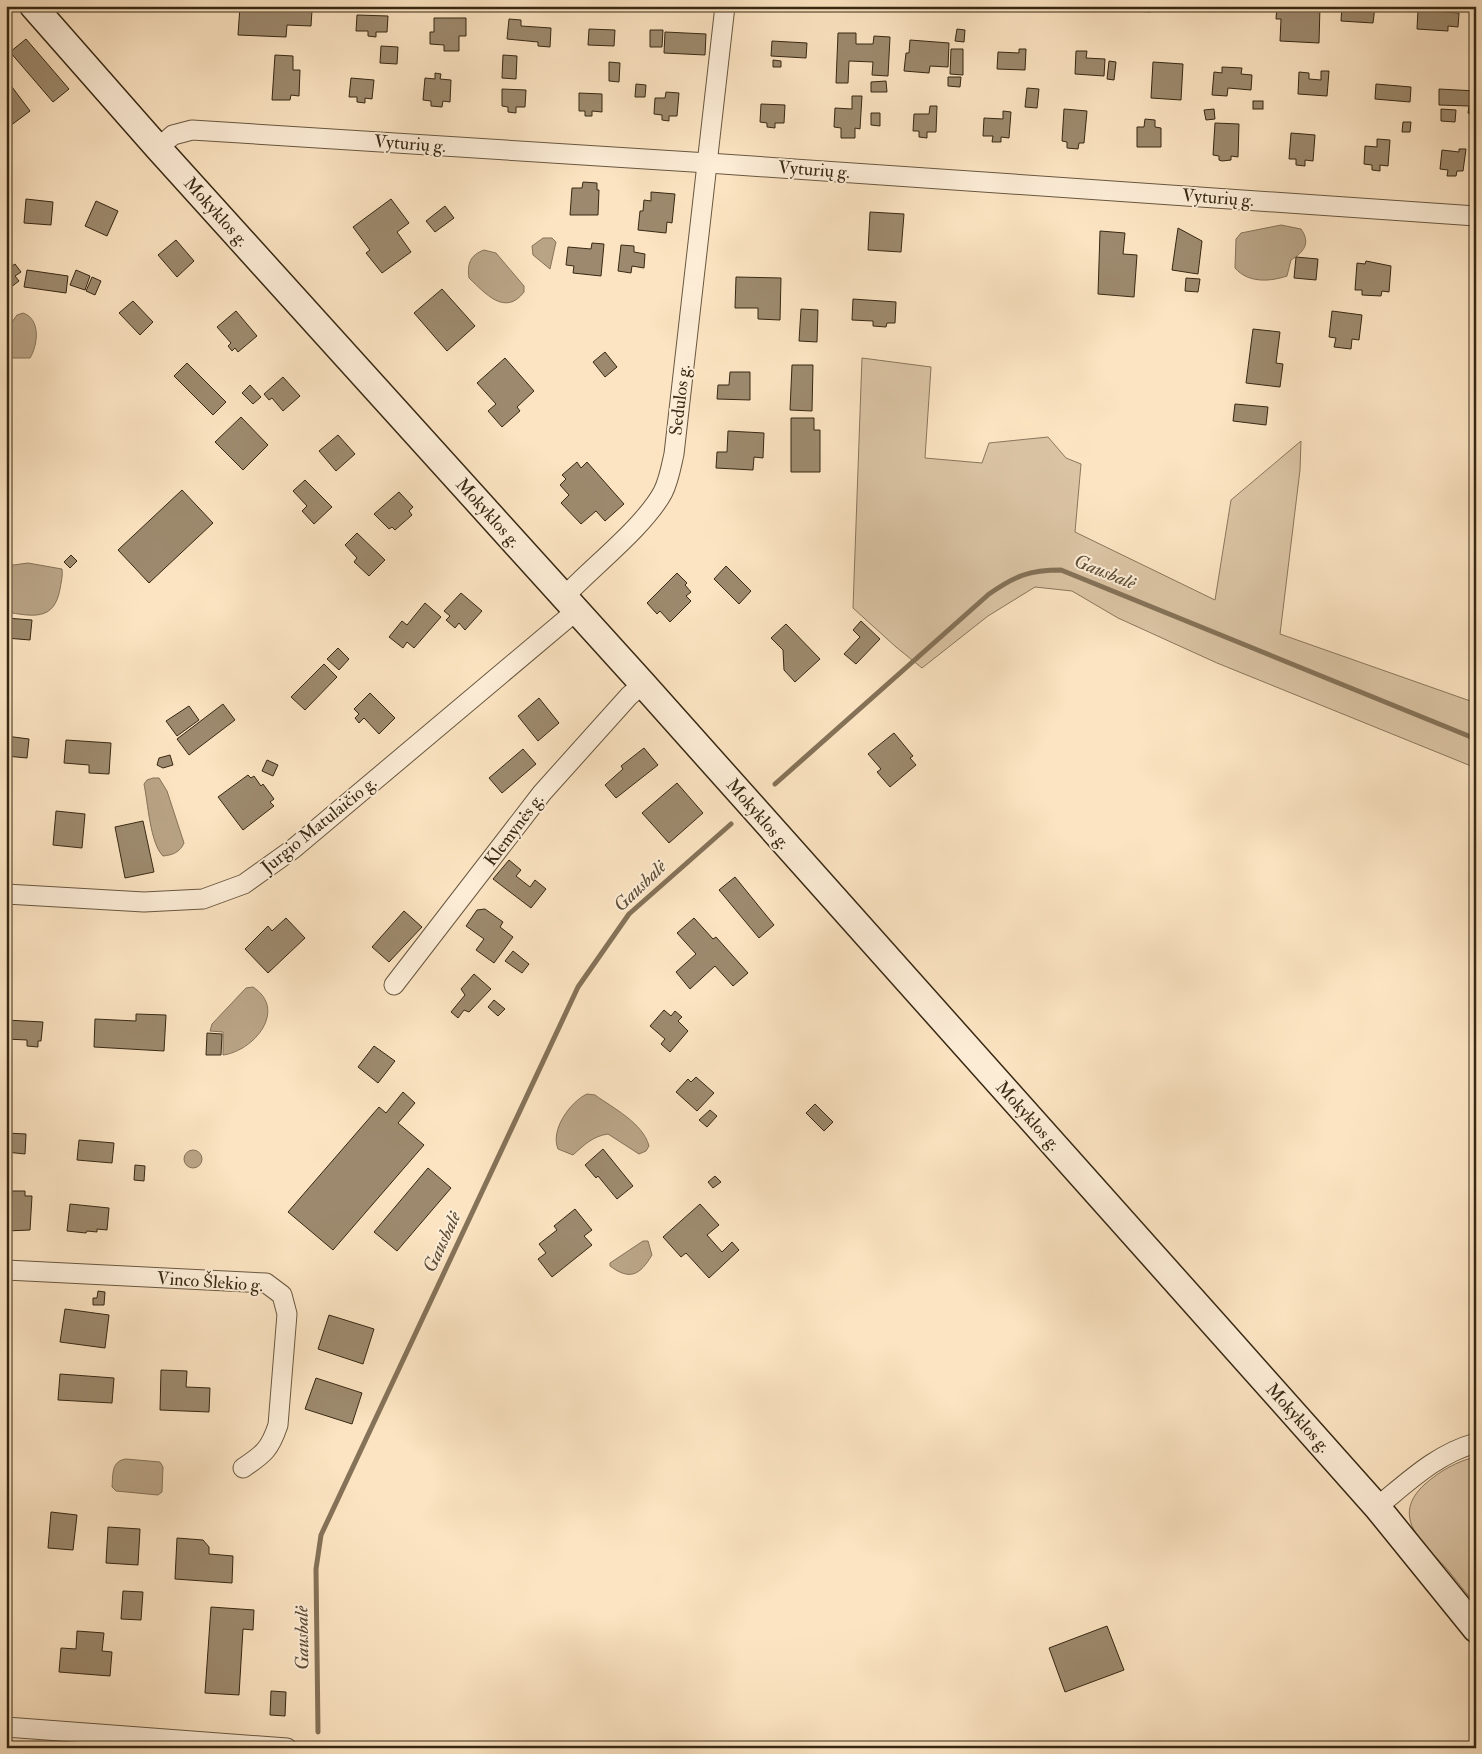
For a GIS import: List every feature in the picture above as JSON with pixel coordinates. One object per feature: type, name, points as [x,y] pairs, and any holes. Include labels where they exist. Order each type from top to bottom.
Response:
[{"type":"main road","name":"Mokyklos g.","points":[[33,6],[158,148],[643,684],[1377,1507],[1476,1629]]},
{"type":"street","name":"Sedulos g.","points":[[570,604],[645,516],[662,494],[669,476],[674,454],[725,6]]},
{"type":"street","name":"Vyturių g.","points":[[158,148],[173,136],[192,130],[708,163],[1476,216]]},
{"type":"street","name":"Jurgio Matulaičio g.","points":[[6,894],[144,902],[204,899],[244,884],[293,849],[570,604]]},
{"type":"street","name":"Klemynės g.","points":[[394,984],[542,793],[629,696],[643,684]]},
{"type":"street","name":"Vinco Šlekio g.","points":[[6,1270],[266,1283],[282,1294],[287,1314],[278,1425],[273,1441],[265,1454],[243,1468]]},
{"type":"street","points":[[1377,1507],[1434,1461],[1448,1453],[1476,1443]]},
{"type":"street","points":[[6,1726],[287,1748]]},
{"type":"shaded area","points":[[1281,225],[1301,229],[1306,243],[1303,250],[1291,260],[1287,276],[1259,280],[1240,273],[1235,268],[1236,239],[1241,233]]},
{"type":"shaded area","points":[[543,238],[552,238],[556,242],[550,269],[533,255],[532,246]]},
{"type":"shaded area","points":[[484,250],[496,253],[524,286],[524,292],[517,299],[502,303],[495,300],[469,278],[470,261],[475,255]]},
{"type":"shaded area","points":[[23,313],[29,316],[35,326],[36,340],[33,353],[30,358],[8,358],[6,356],[7,329],[17,315]]},
{"type":"shaded area","points":[[862,358],[931,367],[925,458],[982,463],[989,443],[1048,437],[1066,458],[1081,464],[1075,532],[1215,600],[1231,500],[1301,441],[1300,470],[1280,634],[1476,703],[1476,768],[1217,663],[1118,618],[1072,591],[1035,587],[988,616],[922,668],[853,608]]},
{"type":"shaded area","points":[[28,563],[62,569],[62,579],[57,600],[53,607],[41,614],[25,615],[6,612],[6,566]]},
{"type":"shaded area","points":[[159,778],[167,791],[184,843],[178,851],[167,856],[163,856],[155,842],[150,822],[144,784],[147,780]]},
{"type":"shaded area","points":[[253,987],[263,996],[267,1007],[267,1018],[263,1028],[246,1046],[235,1052],[223,1055],[223,1032],[210,1031],[212,1024],[246,988]]},
{"type":"shaded area","points":[[587,1094],[595,1095],[634,1123],[646,1138],[649,1146],[646,1151],[639,1154],[608,1134],[593,1139],[573,1155],[558,1149],[556,1142],[557,1134],[563,1117],[574,1103]]},
{"type":"shaded area","points":[[189,1150],[197,1150],[202,1155],[200,1166],[189,1168],[184,1163],[184,1155]]},
{"type":"shaded area","points":[[643,1241],[648,1241],[652,1255],[639,1271],[634,1274],[623,1273],[610,1266],[610,1263]]},
{"type":"shaded area","points":[[1476,1457],[1476,1605],[1420,1539],[1410,1519],[1410,1508],[1415,1496],[1425,1484],[1449,1467]]},
{"type":"shaded area","points":[[121,1460],[160,1462],[163,1467],[162,1492],[158,1495],[116,1491],[112,1487],[114,1469]]},
{"type":"building","points":[[240,6],[287,6],[287,9],[312,10],[311,26],[287,25],[286,37],[238,35]]},
{"type":"building","points":[[1043,6],[1071,6],[1070,10],[1043,8]]},
{"type":"building","points":[[1117,6],[1152,6],[1151,12],[1117,10]]},
{"type":"building","points":[[1277,6],[1320,6],[1319,43],[1280,41],[1281,19],[1276,19]]},
{"type":"building","points":[[1342,6],[1375,6],[1373,23],[1341,21]]},
{"type":"building","points":[[1418,10],[1459,13],[1458,27],[1448,26],[1448,31],[1417,29]]},
{"type":"building","points":[[357,15],[388,16],[387,32],[376,32],[376,37],[368,36],[368,31],[356,31]]},
{"type":"building","points":[[434,18],[466,18],[466,36],[459,36],[459,51],[444,51],[444,45],[430,44],[430,32],[434,32]]},
{"type":"building","points":[[509,19],[521,20],[521,26],[551,28],[550,47],[538,46],[538,42],[507,39]]},
{"type":"building","points":[[589,29],[615,30],[614,46],[588,45]]},
{"type":"building","points":[[957,29],[965,30],[964,42],[955,41]]},
{"type":"building","points":[[650,30],[663,30],[662,47],[650,47]]},
{"type":"building","points":[[665,32],[706,34],[705,55],[664,53]]},
{"type":"building","points":[[838,33],[856,33],[856,44],[873,44],[874,36],[890,37],[888,76],[872,75],[873,62],[849,61],[848,83],[836,83]]},
{"type":"building","points":[[26,39],[69,89],[53,102],[10,52]]},
{"type":"building","points":[[910,40],[949,43],[948,67],[930,66],[929,73],[904,71]]},
{"type":"building","points":[[772,41],[807,43],[806,58],[771,56]]},
{"type":"building","points":[[381,46],[398,47],[397,64],[380,63]]},
{"type":"building","points":[[951,49],[963,49],[963,75],[950,74]]},
{"type":"building","points":[[1019,49],[1026,49],[1025,70],[997,69],[998,52],[1019,53]]},
{"type":"building","points":[[1076,51],[1087,51],[1086,58],[1105,59],[1104,76],[1075,74]]},
{"type":"building","points":[[275,55],[293,56],[293,70],[300,70],[299,96],[291,95],[290,100],[272,100]]},
{"type":"building","points":[[503,55],[517,56],[516,79],[502,78]]},
{"type":"building","points":[[773,60],[781,61],[781,67],[773,67]]},
{"type":"building","points":[[1109,61],[1116,62],[1114,80],[1107,79]]},
{"type":"building","points":[[609,62],[620,63],[619,82],[609,81]]},
{"type":"building","points":[[1153,62],[1183,64],[1181,100],[1151,98]]},
{"type":"building","points":[[1222,67],[1242,68],[1241,74],[1252,75],[1251,90],[1228,88],[1227,96],[1212,95],[1214,72],[1222,73]]},
{"type":"building","points":[[1321,71],[1329,71],[1327,96],[1298,94],[1299,72],[1309,73],[1309,79],[1321,80]]},
{"type":"building","points":[[435,73],[441,74],[440,79],[451,80],[450,102],[443,101],[442,107],[431,106],[431,101],[423,100],[425,78],[435,79]]},
{"type":"building","points":[[948,77],[961,77],[960,87],[948,86]]},
{"type":"building","points":[[351,78],[374,80],[372,99],[365,98],[365,103],[357,102],[357,97],[349,97]]},
{"type":"building","points":[[6,79],[30,111],[6,129]]},
{"type":"building","points":[[886,81],[887,92],[871,92],[871,82]]},
{"type":"building","points":[[636,84],[646,85],[645,97],[635,97]]},
{"type":"building","points":[[1376,84],[1411,87],[1410,102],[1375,99]]},
{"type":"building","points":[[1027,88],[1039,89],[1037,108],[1025,107]]},
{"type":"building","points":[[502,89],[526,90],[525,107],[516,107],[516,113],[508,112],[508,107],[502,106]]},
{"type":"building","points":[[1439,89],[1476,91],[1476,114],[1468,113],[1469,106],[1439,105]]},
{"type":"building","points":[[666,92],[679,93],[677,116],[669,116],[669,121],[662,120],[662,115],[654,114],[655,98],[665,98]]},
{"type":"building","points":[[579,93],[602,94],[602,112],[592,111],[592,116],[585,116],[585,111],[579,111]]},
{"type":"building","points":[[852,96],[862,96],[860,129],[855,128],[855,138],[841,138],[841,128],[834,127],[835,108],[852,109]]},
{"type":"building","points":[[1253,101],[1263,101],[1263,109],[1253,109]]},
{"type":"building","points":[[761,104],[785,105],[784,123],[775,123],[775,128],[767,127],[767,123],[760,122]]},
{"type":"building","points":[[930,106],[937,106],[936,132],[927,132],[927,138],[919,137],[919,131],[913,131],[914,114],[929,114]]},
{"type":"building","points":[[1064,109],[1087,111],[1084,143],[1079,143],[1078,149],[1067,148],[1067,142],[1062,141]]},
{"type":"building","points":[[1214,109],[1215,119],[1206,120],[1204,110]]},
{"type":"building","points":[[1441,109],[1456,110],[1455,122],[1441,121]]},
{"type":"building","points":[[1003,111],[1011,112],[1009,138],[1001,137],[1001,142],[992,142],[993,136],[983,136],[984,118],[1003,119]]},
{"type":"building","points":[[871,113],[880,113],[880,126],[871,125]]},
{"type":"building","points":[[1145,119],[1155,120],[1155,127],[1161,128],[1161,147],[1137,147],[1137,127],[1144,127]]},
{"type":"building","points":[[1403,122],[1411,122],[1410,132],[1402,132]]},
{"type":"building","points":[[1215,123],[1239,124],[1238,157],[1231,156],[1231,160],[1222,161],[1219,160],[1219,156],[1213,155]]},
{"type":"building","points":[[1291,133],[1315,135],[1313,161],[1305,160],[1305,166],[1296,165],[1296,159],[1289,159]]},
{"type":"building","points":[[1377,139],[1390,140],[1388,166],[1380,165],[1380,171],[1372,170],[1372,165],[1364,164],[1365,146],[1377,147]]},
{"type":"building","points":[[1459,149],[1466,149],[1463,171],[1457,171],[1456,176],[1447,176],[1448,170],[1440,169],[1442,150],[1459,152]]},
{"type":"building","points":[[583,182],[597,183],[597,190],[599,190],[598,215],[570,215],[572,188],[582,188]]},
{"type":"building","points":[[651,192],[675,194],[672,223],[667,222],[666,233],[638,230],[640,211],[643,211],[644,200],[651,201]]},
{"type":"building","points":[[26,199],[53,202],[51,225],[24,223]]},
{"type":"building","points":[[391,199],[409,223],[397,232],[411,252],[382,273],[366,253],[370,250],[353,227]]},
{"type":"building","points":[[96,201],[118,211],[107,236],[85,226]]},
{"type":"building","points":[[445,206],[454,218],[435,232],[426,221]]},
{"type":"building","points":[[870,212],[904,214],[901,252],[868,250]]},
{"type":"building","points":[[1178,228],[1202,241],[1198,274],[1172,270]]},
{"type":"building","points":[[1100,231],[1125,233],[1123,254],[1137,255],[1134,297],[1098,294]]},
{"type":"building","points":[[176,240],[194,261],[177,277],[158,255]]},
{"type":"building","points":[[592,243],[604,244],[601,276],[573,273],[574,266],[566,265],[568,247],[591,249]]},
{"type":"building","points":[[621,245],[634,246],[634,252],[645,254],[644,268],[632,266],[631,273],[618,271]]},
{"type":"building","points":[[1296,257],[1318,259],[1316,280],[1294,278]]},
{"type":"building","points":[[1366,261],[1391,266],[1389,292],[1382,291],[1381,296],[1362,295],[1362,290],[1355,290],[1357,263],[1365,264]]},
{"type":"building","points":[[15,264],[21,272],[15,276],[19,281],[11,287],[7,281],[6,270]]},
{"type":"building","points":[[27,270],[68,276],[66,293],[24,287]]},
{"type":"building","points":[[76,270],[90,276],[85,290],[70,285]]},
{"type":"building","points":[[92,277],[101,281],[95,295],[86,291]]},
{"type":"building","points":[[736,277],[781,278],[780,320],[758,319],[758,308],[735,308]]},
{"type":"building","points":[[1186,278],[1200,279],[1198,292],[1185,291]]},
{"type":"building","points":[[442,289],[475,326],[447,351],[414,313]]},
{"type":"building","points":[[853,299],[896,302],[895,323],[887,323],[886,327],[873,326],[873,321],[852,320]]},
{"type":"building","points":[[133,301],[153,322],[140,335],[119,313]]},
{"type":"building","points":[[801,309],[818,310],[817,342],[799,341]]},
{"type":"building","points":[[236,311],[257,336],[238,352],[235,348],[232,351],[228,346],[231,343],[217,327]]},
{"type":"building","points":[[1332,311],[1362,315],[1359,340],[1352,339],[1351,349],[1334,347],[1336,338],[1329,337]]},
{"type":"building","points":[[1253,329],[1280,332],[1276,363],[1283,364],[1280,387],[1246,383]]},
{"type":"building","points":[[605,352],[617,367],[605,377],[593,362]]},
{"type":"building","points":[[505,358],[534,391],[517,407],[520,411],[502,427],[488,411],[496,404],[477,383]]},
{"type":"building","points":[[187,363],[226,402],[213,415],[174,376]]},
{"type":"building","points":[[792,365],[813,365],[812,411],[790,410]]},
{"type":"building","points":[[730,372],[750,372],[750,400],[717,399],[718,385],[729,385]]},
{"type":"building","points":[[283,377],[300,396],[283,411],[272,398],[269,400],[264,394]]},
{"type":"building","points":[[250,385],[261,397],[253,404],[242,393]]},
{"type":"building","points":[[1235,404],[1268,407],[1266,425],[1233,421]]},
{"type":"building","points":[[241,417],[268,445],[243,470],[215,442]]},
{"type":"building","points":[[791,418],[814,418],[814,430],[820,430],[820,472],[791,472]]},
{"type":"building","points":[[728,431],[764,433],[763,458],[754,457],[753,470],[716,468],[717,452],[727,452]]},
{"type":"building","points":[[338,435],[355,454],[336,471],[319,451]]},
{"type":"building","points":[[577,462],[581,468],[587,462],[624,504],[605,521],[596,511],[581,524],[561,503],[569,495],[560,485],[566,479],[562,475]]},
{"type":"building","points":[[305,480],[332,507],[314,524],[302,511],[307,506],[293,491]]},
{"type":"building","points":[[182,490],[213,523],[149,583],[118,550]]},
{"type":"building","points":[[399,492],[413,507],[409,511],[412,515],[395,530],[392,527],[389,529],[374,514]]},
{"type":"building","points":[[357,533],[385,560],[369,576],[354,562],[357,558],[345,545]]},
{"type":"building","points":[[71,555],[77,561],[70,568],[64,562]]},
{"type":"building","points":[[726,566],[751,591],[739,604],[714,579]]},
{"type":"building","points":[[677,573],[687,583],[685,585],[691,592],[686,596],[691,601],[670,622],[660,611],[657,614],[647,603]]},
{"type":"building","points":[[461,593],[482,611],[465,630],[459,623],[455,628],[446,620],[450,616],[444,611]]},
{"type":"building","points":[[425,603],[441,617],[414,648],[407,642],[403,648],[389,637],[402,621],[407,625]]},
{"type":"building","points":[[6,618],[32,620],[30,640],[6,638]]},
{"type":"building","points":[[861,621],[880,639],[856,664],[844,654],[860,637],[853,630]]},
{"type":"building","points":[[786,624],[820,659],[795,682],[784,670],[783,650],[771,638]]},
{"type":"building","points":[[338,648],[349,659],[339,670],[327,659]]},
{"type":"building","points":[[324,664],[337,677],[305,710],[291,697]]},
{"type":"building","points":[[370,693],[395,718],[379,734],[364,718],[359,723],[355,718],[359,714],[354,709]]},
{"type":"building","points":[[539,698],[559,723],[538,741],[518,716]]},
{"type":"building","points":[[223,704],[235,720],[189,755],[177,739]]},
{"type":"building","points":[[189,706],[199,720],[177,736],[166,721]]},
{"type":"building","points":[[894,733],[913,756],[910,758],[916,765],[890,787],[877,772],[881,769],[868,754]]},
{"type":"building","points":[[6,736],[29,739],[27,758],[6,756]]},
{"type":"building","points":[[66,740],[111,743],[109,774],[89,773],[89,765],[64,763]]},
{"type":"building","points":[[644,748],[658,765],[616,798],[605,785],[623,769],[621,766]]},
{"type":"building","points":[[523,749],[536,764],[502,793],[489,778]]},
{"type":"building","points":[[170,755],[173,765],[163,768],[157,765],[159,758]]},
{"type":"building","points":[[267,760],[278,765],[273,776],[262,771]]},
{"type":"building","points":[[248,775],[251,778],[254,776],[261,786],[263,784],[274,799],[270,802],[274,806],[243,830],[218,797]]},
{"type":"building","points":[[677,783],[703,813],[669,843],[642,813]]},
{"type":"building","points":[[6,809],[10,809],[9,831],[6,830]]},
{"type":"building","points":[[56,811],[85,814],[82,848],[53,845]]},
{"type":"building","points":[[143,821],[154,872],[125,878],[115,827]]},
{"type":"building","points":[[509,860],[521,870],[516,876],[530,887],[535,880],[546,889],[531,908],[493,879]]},
{"type":"building","points":[[735,877],[774,925],[759,938],[719,890]]},
{"type":"building","points":[[485,909],[503,922],[500,927],[513,937],[494,963],[476,950],[484,939],[466,926],[477,910]]},
{"type":"building","points":[[404,911],[422,927],[389,962],[372,947]]},
{"type":"building","points":[[286,918],[305,938],[268,973],[245,949],[268,926],[272,931]]},
{"type":"building","points":[[694,918],[713,939],[716,937],[748,973],[733,986],[715,966],[690,989],[676,972],[696,954],[677,933]]},
{"type":"building","points":[[513,951],[529,964],[522,973],[505,961]]},
{"type":"building","points":[[474,974],[491,989],[469,1012],[464,1010],[458,1018],[451,1012],[465,995],[461,989]]},
{"type":"building","points":[[494,1000],[505,1009],[498,1016],[488,1007]]},
{"type":"building","points":[[664,1010],[671,1016],[675,1011],[682,1017],[678,1021],[688,1031],[670,1052],[661,1044],[665,1039],[650,1026]]},
{"type":"building","points":[[136,1014],[166,1015],[164,1051],[94,1047],[95,1019],[136,1021]]},
{"type":"building","points":[[6,1020],[43,1022],[41,1041],[38,1041],[38,1047],[27,1046],[27,1040],[6,1039]]},
{"type":"building","points":[[207,1033],[222,1034],[221,1055],[206,1055]]},
{"type":"building","points":[[374,1046],[395,1061],[378,1083],[358,1067]]},
{"type":"building","points":[[696,1077],[714,1093],[697,1111],[676,1092],[688,1079],[691,1082]]},
{"type":"building","points":[[403,1092],[415,1103],[398,1123],[424,1145],[333,1250],[288,1212],[379,1107],[386,1113]]},
{"type":"building","points":[[815,1104],[833,1122],[824,1131],[806,1113]]},
{"type":"building","points":[[710,1110],[717,1116],[707,1127],[699,1120]]},
{"type":"building","points":[[6,1133],[26,1134],[25,1154],[6,1152]]},
{"type":"building","points":[[79,1140],[114,1143],[112,1163],[77,1160]]},
{"type":"building","points":[[603,1149],[633,1186],[617,1199],[598,1176],[596,1178],[585,1165]]},
{"type":"building","points":[[135,1165],[145,1166],[144,1181],[134,1180]]},
{"type":"building","points":[[428,1168],[451,1188],[397,1251],[374,1232]]},
{"type":"building","points":[[715,1176],[721,1182],[713,1188],[708,1182]]},
{"type":"building","points":[[12,1191],[25,1191],[25,1196],[32,1196],[30,1230],[6,1231],[6,1195],[12,1195]]},
{"type":"building","points":[[70,1204],[109,1208],[107,1230],[97,1229],[97,1232],[87,1231],[86,1233],[67,1231]]},
{"type":"building","points":[[700,1204],[719,1225],[707,1235],[722,1252],[732,1242],[739,1250],[709,1278],[686,1253],[681,1257],[663,1237]]},
{"type":"building","points":[[575,1209],[592,1230],[584,1236],[592,1245],[552,1277],[538,1259],[546,1253],[539,1244],[557,1230],[554,1226]]},
{"type":"building","points":[[98,1291],[105,1292],[104,1305],[93,1305],[93,1298],[97,1298]]},
{"type":"building","points":[[65,1309],[109,1315],[105,1348],[60,1342]]},
{"type":"building","points":[[329,1315],[374,1329],[363,1364],[318,1349]]},
{"type":"building","points":[[161,1370],[187,1371],[186,1387],[210,1388],[209,1412],[160,1410]]},
{"type":"building","points":[[60,1374],[114,1378],[112,1403],[58,1400]]},
{"type":"building","points":[[316,1378],[362,1393],[352,1424],[305,1409]]},
{"type":"building","points":[[51,1512],[77,1515],[73,1550],[48,1548]]},
{"type":"building","points":[[108,1527],[140,1529],[138,1565],[106,1563]]},
{"type":"building","points":[[177,1538],[203,1540],[209,1547],[209,1554],[233,1556],[232,1583],[175,1579]]},
{"type":"building","points":[[123,1591],[143,1592],[141,1620],[121,1619]]},
{"type":"building","points":[[6,1597],[10,1597],[6,1636]]},
{"type":"building","points":[[211,1607],[254,1610],[253,1630],[243,1629],[239,1695],[205,1693]]},
{"type":"building","points":[[1107,1626],[1124,1670],[1065,1692],[1049,1648]]},
{"type":"building","points":[[77,1631],[104,1633],[102,1651],[112,1652],[110,1676],[59,1672],[61,1648],[76,1649]]},
{"type":"building","points":[[271,1691],[286,1692],[285,1716],[270,1715]]},
{"type":"waterway","name":"Gausbalė","points":[[775,784],[989,594],[1015,578],[1050,570],[1061,570],[1476,739]]},
{"type":"waterway","name":"Gausbalė","points":[[318,1732],[316,1569],[321,1535],[578,987],[629,914],[731,824]]}]
